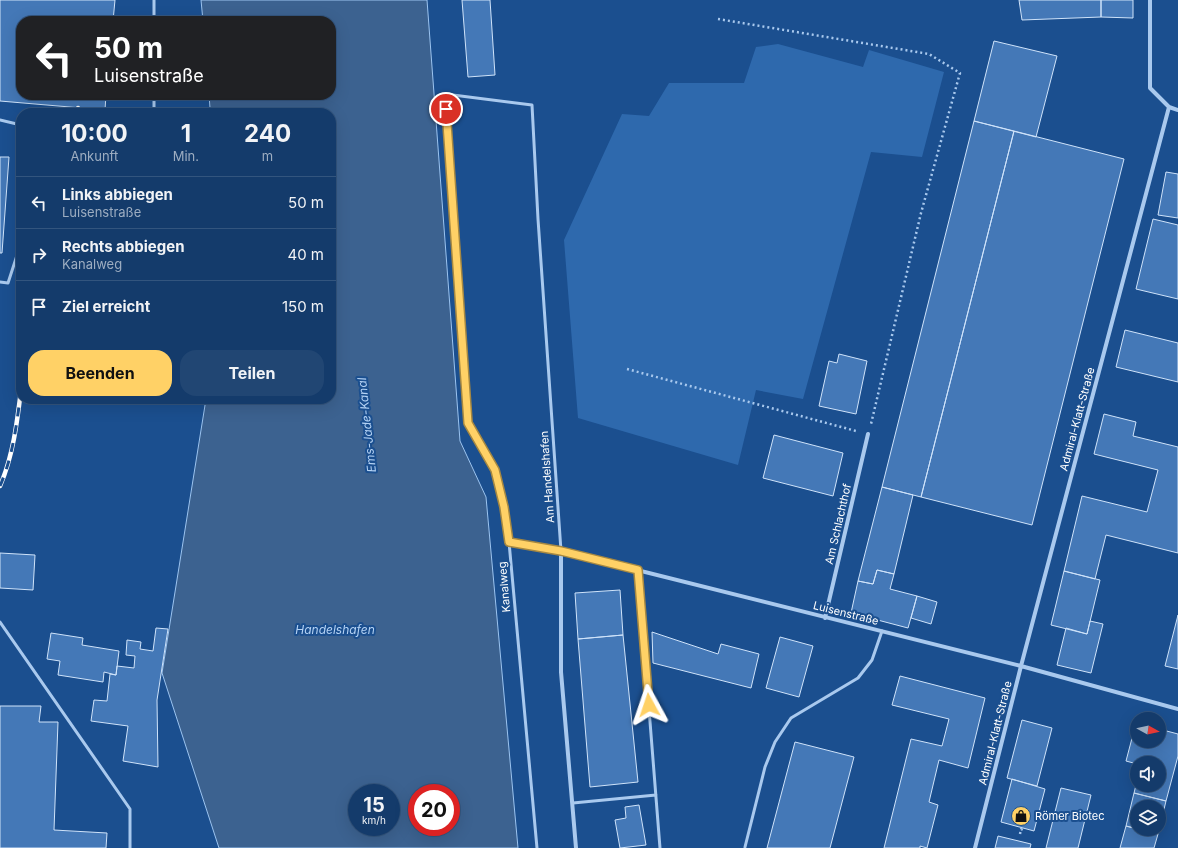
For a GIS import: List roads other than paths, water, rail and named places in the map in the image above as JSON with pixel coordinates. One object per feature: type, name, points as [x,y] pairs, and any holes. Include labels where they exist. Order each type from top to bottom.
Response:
[{"type":"street","points":[[1150,0],[1150,88],[1169,107],[1178,110]]},
{"type":"street","name":"Admiral-Klatt-Straße","points":[[975,848],[1021,666],[1169,107]]},
{"type":"street","name":"Am Schlachthof","points":[[825,618],[868,434]]},
{"type":"street","name":"Luisenstraße","points":[[561,551],[1021,666],[1178,709]]},
{"type":"street","name":"Am Handelshafen","points":[[561,551],[561,672],[576,848]]},
{"type":"lane","points":[[154,0],[154,16]]},
{"type":"lane","name":"Am Handelshafen","points":[[445,94],[532,105],[538,219],[561,551]]},
{"type":"lane","name":"Kanalweg","points":[[445,94],[468,423],[495,470],[504,507],[509,542],[537,848]]},
{"type":"lane","points":[[0,120],[16,124]]},
{"type":"lane","points":[[0,282],[8,283],[16,258]]},
{"type":"lane","name":"Luisenstraße","points":[[509,542],[561,551]]},
{"type":"lane","points":[[638,570],[660,848]]},
{"type":"lane","points":[[0,622],[130,809],[130,848]]},
{"type":"lane","points":[[746,847],[765,767],[775,742],[791,718],[858,678],[872,660],[882,632]]},
{"type":"lane","points":[[573,803],[656,795]]},
{"type":"water","name":"Handelshafen","points":[[201,0],[427,0],[460,441],[486,497],[518,848],[219,848],[162,673],[205,404],[336,404],[336,108],[210,108],[209,100],[336,100],[336,16],[203,16]]},
{"type":"railway","points":[[0,486],[11,451],[19,404]]},
{"type":"place","name":"Römer Biotec","points":[[1021,816]]},
{"type":"water label","name":"Ems-Jade-Kanal","points":[[367,425]]}]
